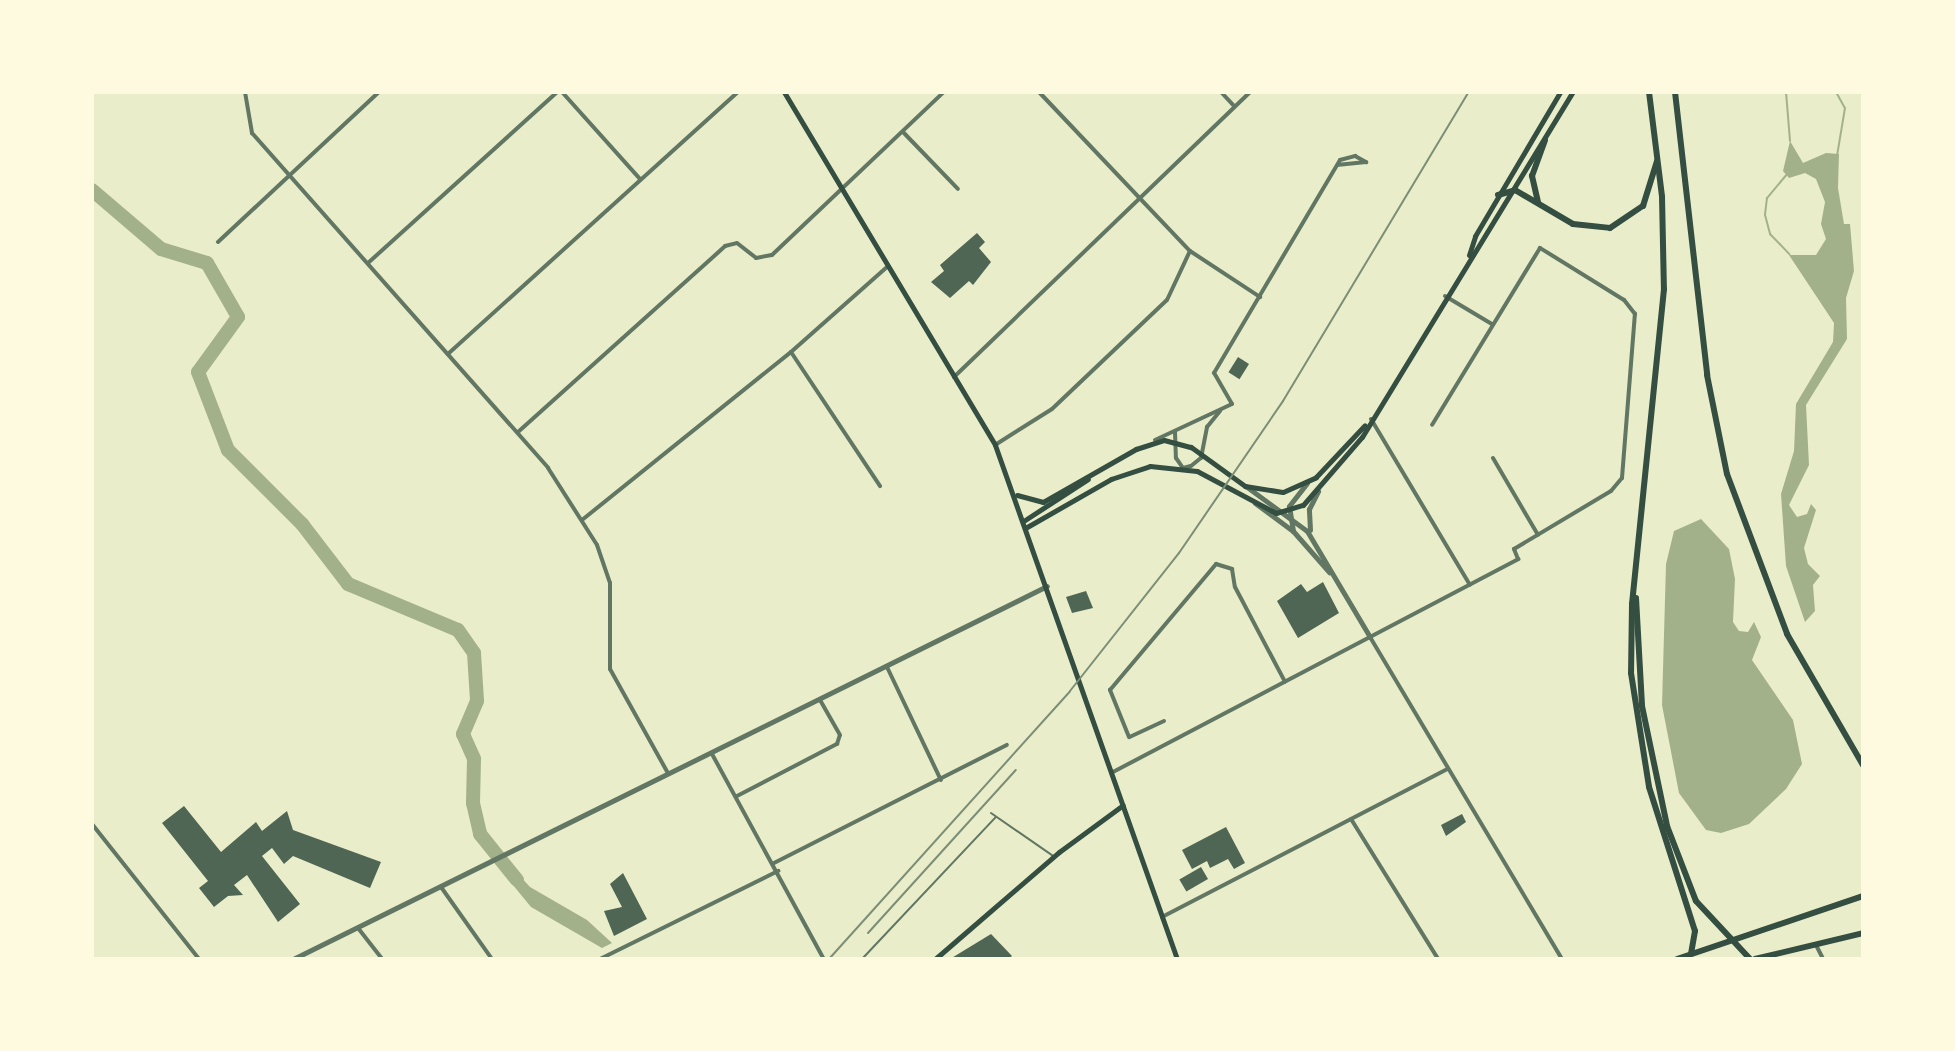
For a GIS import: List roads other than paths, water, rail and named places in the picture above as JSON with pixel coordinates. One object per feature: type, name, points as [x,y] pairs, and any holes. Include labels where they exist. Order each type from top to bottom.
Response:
[{"type":"main road","points":[[784,92],[886,268],[995,445],[1026,524],[1177,959]]},
{"type":"main road","points":[[1469,256],[1498,195],[1560,92]]},
{"type":"main road","points":[[1026,524],[1136,469],[1183,468],[1254,503],[1288,513],[1318,491],[1357,445],[1469,256],[1515,190],[1573,92]]},
{"type":"main road","points":[[1649,92],[1658,154],[1663,297],[1636,567],[1631,660],[1637,727],[1655,811],[1695,931],[1691,954]]},
{"type":"main road","points":[[1675,92],[1705,365],[1727,474],[1781,622],[1863,765]]},
{"type":"main road","points":[[1540,205],[1532,176],[1545,140]]},
{"type":"main road","points":[[1498,195],[1515,190],[1586,229],[1621,225],[1649,197],[1658,154]]},
{"type":"main road","points":[[1015,494],[1043,502],[1155,440],[1172,440],[1202,455],[1245,486],[1278,492],[1307,483],[1370,419]]},
{"type":"main road","points":[[1026,524],[1094,473]]},
{"type":"main road","points":[[1636,567],[1641,700],[1662,809],[1693,896],[1729,941],[1752,959],[1863,933]]},
{"type":"main road","points":[[1844,734],[1863,758]]},
{"type":"main road","points":[[935,959],[1054,856],[1123,805]]},
{"type":"main road","points":[[1677,959],[1863,896]]},
{"type":"street","points":[[245,92],[252,133],[518,432],[582,520],[604,558],[610,583],[610,669],[669,775]]},
{"type":"street","points":[[218,242],[379,92]]},
{"type":"street","points":[[368,263],[560,92],[640,179]]},
{"type":"street","points":[[449,353],[738,92]]},
{"type":"street","points":[[518,432],[725,246],[737,243],[764,259],[842,190],[944,92]]},
{"type":"street","points":[[1039,92],[1190,251],[1260,297]]},
{"type":"street","points":[[1221,92],[1234,106]]},
{"type":"street","points":[[954,377],[1250,92]]},
{"type":"street","points":[[903,132],[958,189]]},
{"type":"street","points":[[1155,440],[1232,404],[1214,373],[1339,165],[1345,157],[1366,162],[1343,167],[1339,165]]},
{"type":"street","points":[[1113,772],[1518,559],[1514,549],[1611,491],[1622,478],[1635,314],[1624,300],[1540,248],[1432,425]]},
{"type":"street","points":[[995,445],[1052,409],[1167,300],[1190,251]]},
{"type":"street","points":[[582,520],[791,352],[886,268]]},
{"type":"street","points":[[1445,296],[1492,324]]},
{"type":"street","points":[[791,352],[880,486]]},
{"type":"street","points":[[1175,432],[1172,440],[1183,468],[1202,455],[1207,427],[1220,411]]},
{"type":"street","points":[[1370,419],[1470,585]]},
{"type":"street","points":[[1493,458],[1538,535]]},
{"type":"street","points":[[1293,531],[1288,513],[1292,499],[1307,483]]},
{"type":"street","points":[[1245,486],[1288,513],[1311,535],[1562,959]]},
{"type":"street","points":[[1311,535],[1308,514],[1318,491]]},
{"type":"street","points":[[1254,503],[1293,531],[1337,583]]},
{"type":"street","points":[[1164,721],[1129,737],[1110,690],[1216,564],[1232,569],[1235,587],[1285,682]]},
{"type":"street","points":[[293,959],[1047,586]]},
{"type":"street","points":[[887,667],[941,780]]},
{"type":"street","points":[[737,796],[837,744],[840,735],[820,700]]},
{"type":"street","points":[[774,863],[1007,745]]},
{"type":"street","points":[[712,754],[824,959]]},
{"type":"street","points":[[1162,917],[1449,769]]},
{"type":"street","points":[[1351,819],[1438,959]]},
{"type":"street","points":[[92,824],[199,959]]},
{"type":"street","points":[[600,959],[778,871]]},
{"type":"street","points":[[441,887],[492,959]]},
{"type":"street","points":[[358,928],[382,959]]},
{"type":"street","points":[[1816,945],[1823,959]]},
{"type":"lane","points":[[991,813],[1054,856]]},
{"type":"lane","points":[[862,959],[996,817]]},
{"type":"waterway","points":[[1786,92],[1790,141]]},
{"type":"waterway","points":[[1836,92],[1845,108],[1837,156]]},
{"type":"waterway","points":[[1788,173],[1767,198],[1765,215],[1770,234],[1789,254]]},
{"type":"waterway","points":[[92,190],[161,249],[207,263],[238,317],[198,372],[228,450],[302,524],[348,584],[458,630],[474,653],[477,701],[463,734],[474,759],[473,803],[480,834],[517,880]]},
{"type":"railway","points":[[829,959],[1070,691],[1179,553],[1283,401],[1469,92]]},
{"type":"railway","points":[[868,933],[1016,770]]}]
